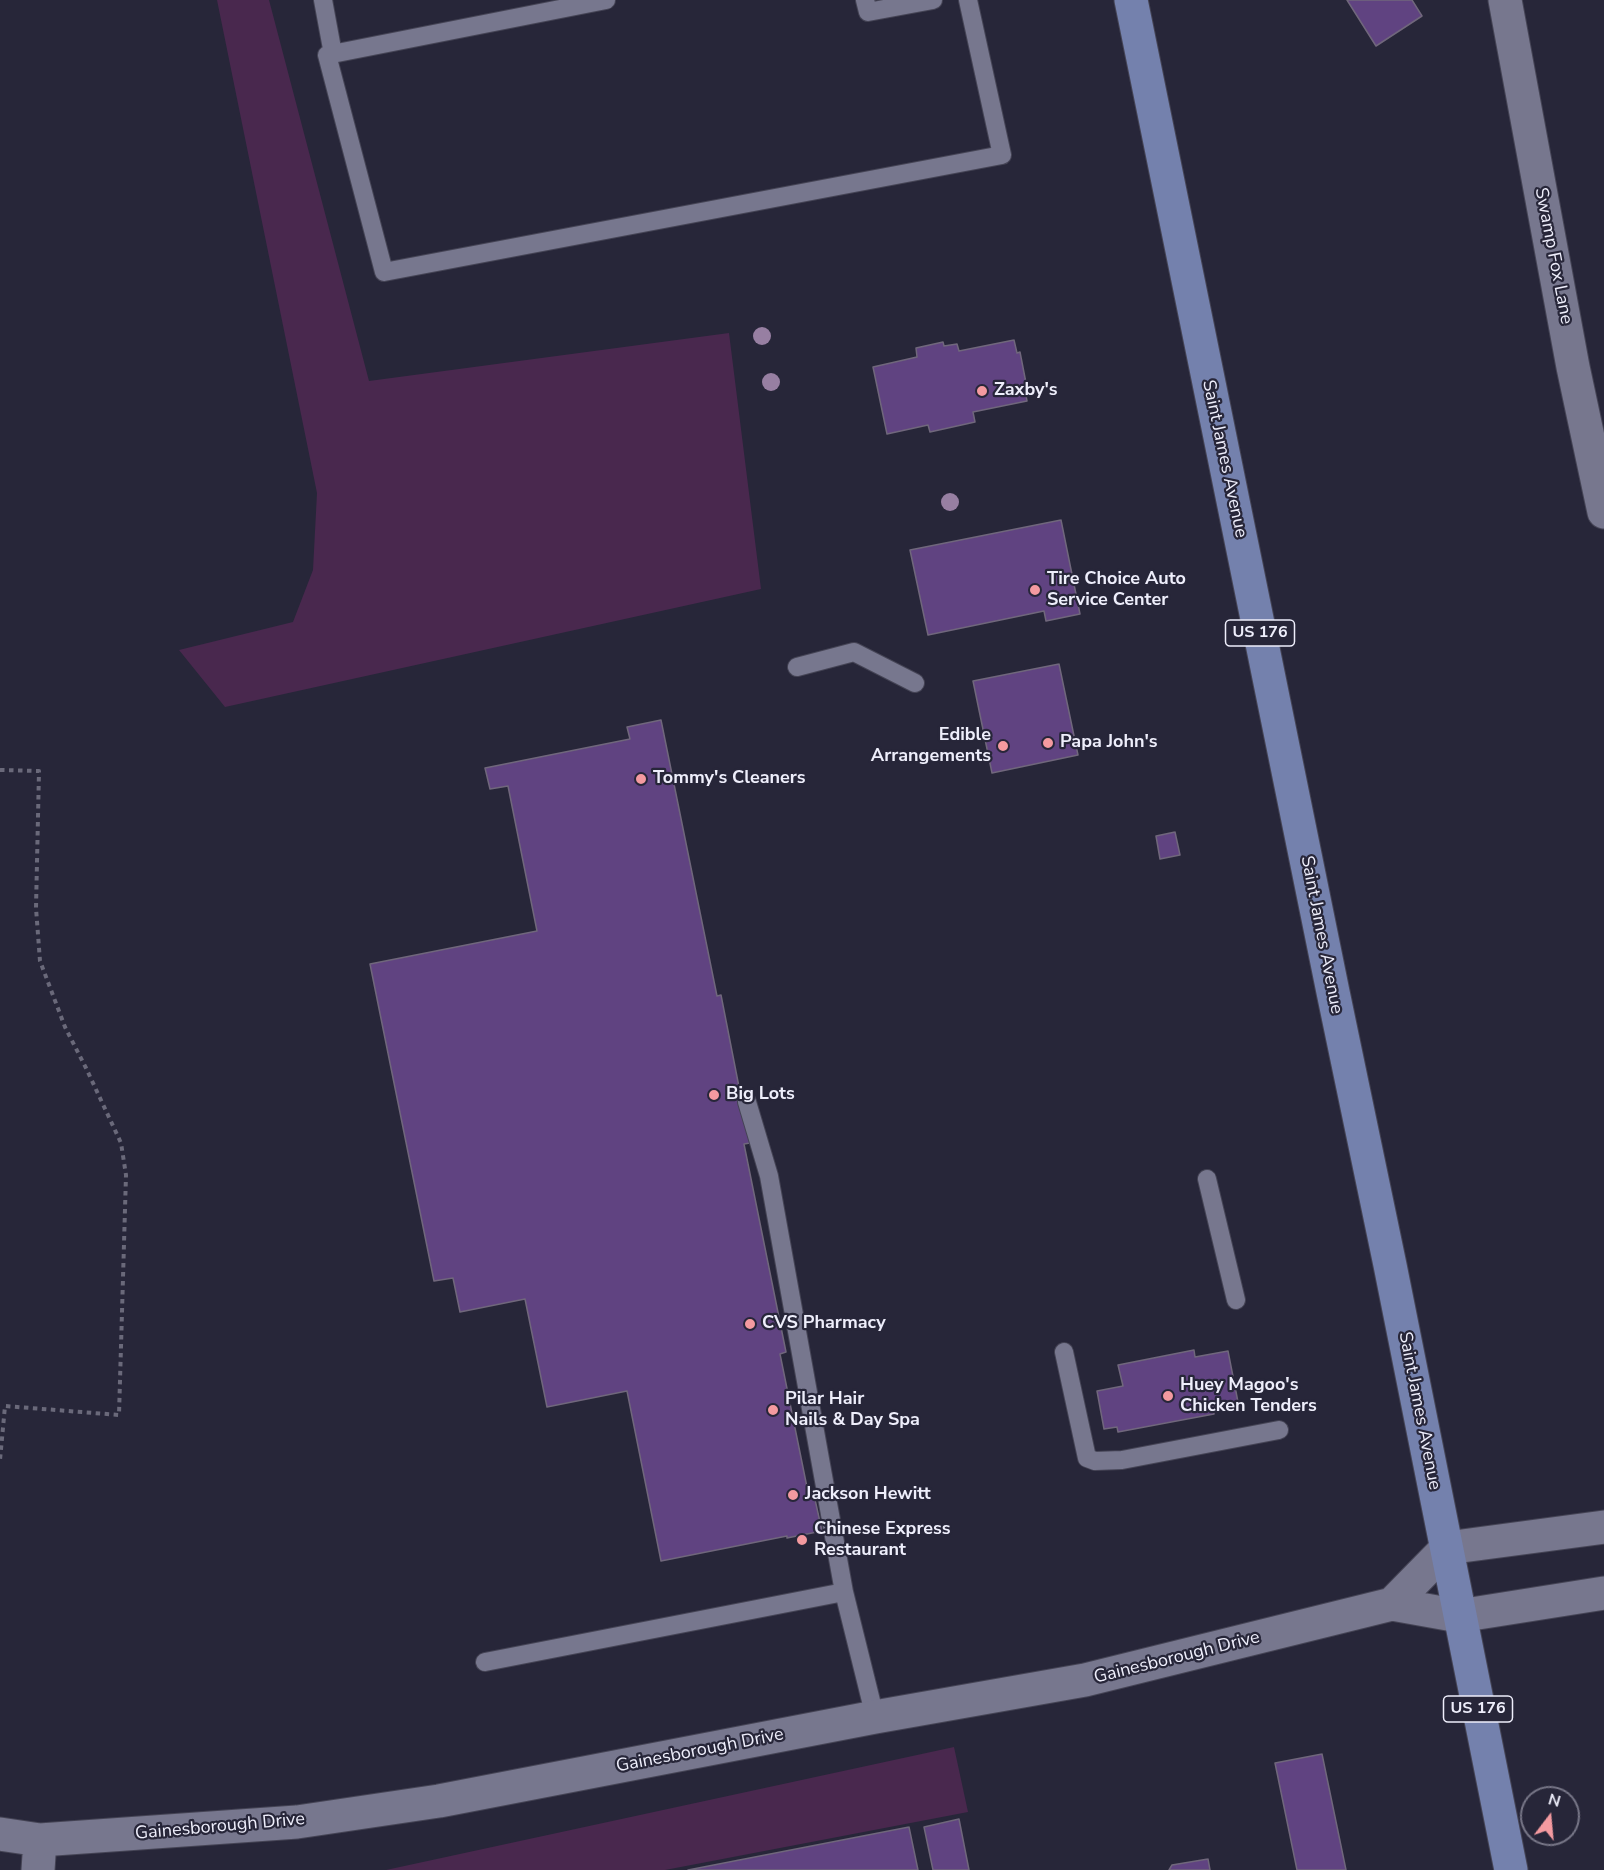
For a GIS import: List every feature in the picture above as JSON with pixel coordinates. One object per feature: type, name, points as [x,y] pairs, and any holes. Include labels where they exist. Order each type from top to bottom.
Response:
[{"type":"main road","name":"Saint James Avenue","points":[[1131,0],[1447,1548],[1510,1870]]},
{"type":"street","name":"Swamp Fox Lane","points":[[1505,0],[1574,367],[1604,512]]},
{"type":"street","points":[[1392,1604],[1447,1548],[1604,1527]]},
{"type":"street","name":"Gainesborough Drive","points":[[0,1834],[39,1855],[428,1803],[875,1717],[1085,1680],[1392,1604],[1459,1616],[1604,1593]]},
{"type":"lane","points":[[323,0],[333,54]]},
{"type":"lane","points":[[606,0],[327,55],[384,272],[1002,155],[968,0]]},
{"type":"lane","points":[[865,0],[868,12],[933,0]]},
{"type":"lane","points":[[797,667],[854,652],[915,683]]},
{"type":"lane","points":[[747,1102],[769,1176],[844,1592],[875,1717]]},
{"type":"lane","points":[[1207,1179],[1236,1300]]},
{"type":"lane","points":[[1064,1352],[1087,1458],[1095,1461],[1122,1460],[1279,1430]]},
{"type":"lane","points":[[485,1662],[844,1592]]},
{"type":"path","points":[[0,770],[39,771],[36,908],[40,961],[64,1027],[121,1143],[126,1175],[119,1415],[5,1406],[0,1460]]},
{"type":"shaded area","points":[[217,0],[269,0],[369,381],[729,333],[761,589],[225,707],[179,650],[293,622],[313,570],[317,493]]},
{"type":"shaded area","points":[[954,1747],[968,1812],[665,1870],[386,1870]]},
{"type":"building","points":[[1347,0],[1412,0],[1422,16],[1376,46]]},
{"type":"building","points":[[1014,340],[1017,353],[1020,352],[1027,401],[973,412],[975,422],[930,432],[928,425],[887,434],[873,367],[917,357],[916,348],[943,342],[944,346],[957,344],[959,351]]},
{"type":"building","points":[[1061,520],[1080,614],[1046,621],[1044,611],[928,635],[910,550]]},
{"type":"building","points":[[1059,664],[1078,755],[992,773],[973,681]]},
{"type":"building","points":[[661,720],[717,996],[721,995],[750,1143],[744,1144],[786,1352],[780,1354],[809,1497],[814,1495],[822,1531],[661,1561],[627,1391],[547,1407],[525,1299],[460,1312],[453,1278],[434,1281],[370,964],[537,931],[508,786],[490,789],[485,768],[630,739],[627,727]]},
{"type":"building","points":[[1175,832],[1180,855],[1160,859],[1156,836]]},
{"type":"building","name":"Huey Magoo's Chicken Tenders","points":[[1194,1350],[1195,1357],[1228,1351],[1238,1402],[1213,1407],[1214,1414],[1118,1432],[1117,1427],[1104,1429],[1097,1391],[1123,1386],[1118,1365]]},
{"type":"building","points":[[1322,1754],[1346,1870],[1297,1870],[1275,1763]]},
{"type":"building","points":[[959,1819],[969,1870],[933,1870],[924,1827]]},
{"type":"building","points":[[909,1827],[918,1870],[688,1870]]},
{"type":"building","points":[[1208,1859],[1210,1870],[1169,1870],[1172,1865]]},
{"type":"place","name":"Zaxby's","points":[[982,391]]},
{"type":"place","name":"Tire Choice Auto Service Center","points":[[1035,590]]},
{"type":"place","name":"Papa John's","points":[[1048,743]]},
{"type":"place","name":"Edible Arrangements","points":[[1003,746]]},
{"type":"place","name":"Tommy's Cleaners","points":[[641,779]]},
{"type":"place","name":"Big Lots","points":[[714,1095]]},
{"type":"place","name":"CVS Pharmacy","points":[[750,1324]]},
{"type":"place","name":"Huey Magoo's Chicken Tenders","points":[[1168,1396]]},
{"type":"place","name":"Pilar Hair Nails & Day Spa","points":[[773,1410]]},
{"type":"place","name":"Jackson Hewitt","points":[[793,1495]]},
{"type":"place","name":"Chinese Express Restaurant","points":[[802,1540]]}]
